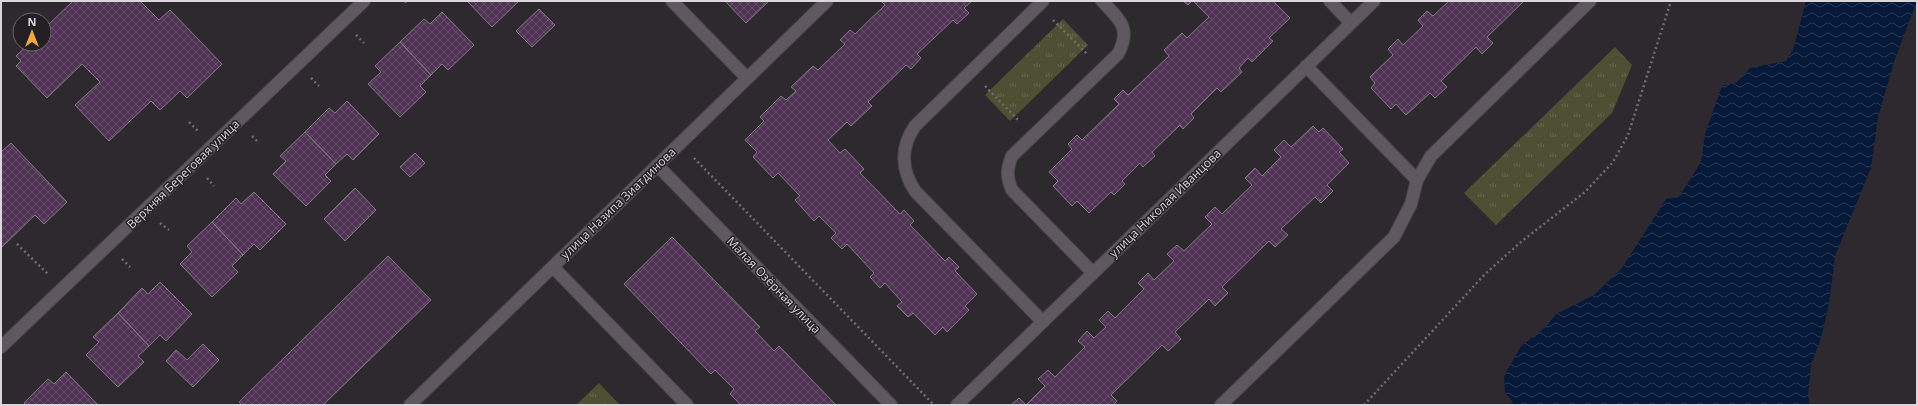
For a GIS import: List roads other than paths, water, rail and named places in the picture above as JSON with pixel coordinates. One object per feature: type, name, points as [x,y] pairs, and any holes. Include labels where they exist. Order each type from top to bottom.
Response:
[{"type":"street","name":"Верхняя Береговая улица","points":[[1,347],[364,1]]},
{"type":"street","points":[[672,1],[747,78]]},
{"type":"street","name":"улица Назипа Зиатдинова","points":[[410,405],[827,1]]},
{"type":"street","points":[[1092,273],[1012,190],[1008,182],[1008,165],[1012,156],[1118,54],[1124,37],[1120,20],[1102,1]]},
{"type":"street","points":[[1330,1],[1351,23]]},
{"type":"street","name":"улица Николая Иванцова","points":[[957,405],[1374,1]]},
{"type":"street","points":[[1221,405],[1394,237],[1409,209],[1417,180],[1427,161],[1438,148],[1590,1]]},
{"type":"street","points":[[1041,3],[915,126],[909,134],[904,148],[905,168],[908,180],[916,191],[1042,322]]},
{"type":"street","points":[[1306,66],[1417,180]]},
{"type":"street","name":"Малая Озёрная улица","points":[[657,165],[891,405]]},
{"type":"street","points":[[552,267],[687,405]]},
{"type":"water","points":[[1806,1],[1917,1],[1895,59],[1878,117],[1871,168],[1835,256],[1829,304],[1821,338],[1811,365],[1808,396],[1810,405],[1510,405],[1513,402],[1505,393],[1504,376],[1521,346],[1546,327],[1556,314],[1594,295],[1622,268],[1666,199],[1679,197],[1701,162],[1705,134],[1722,86],[1737,82],[1750,68],[1786,61],[1793,50]]}]
